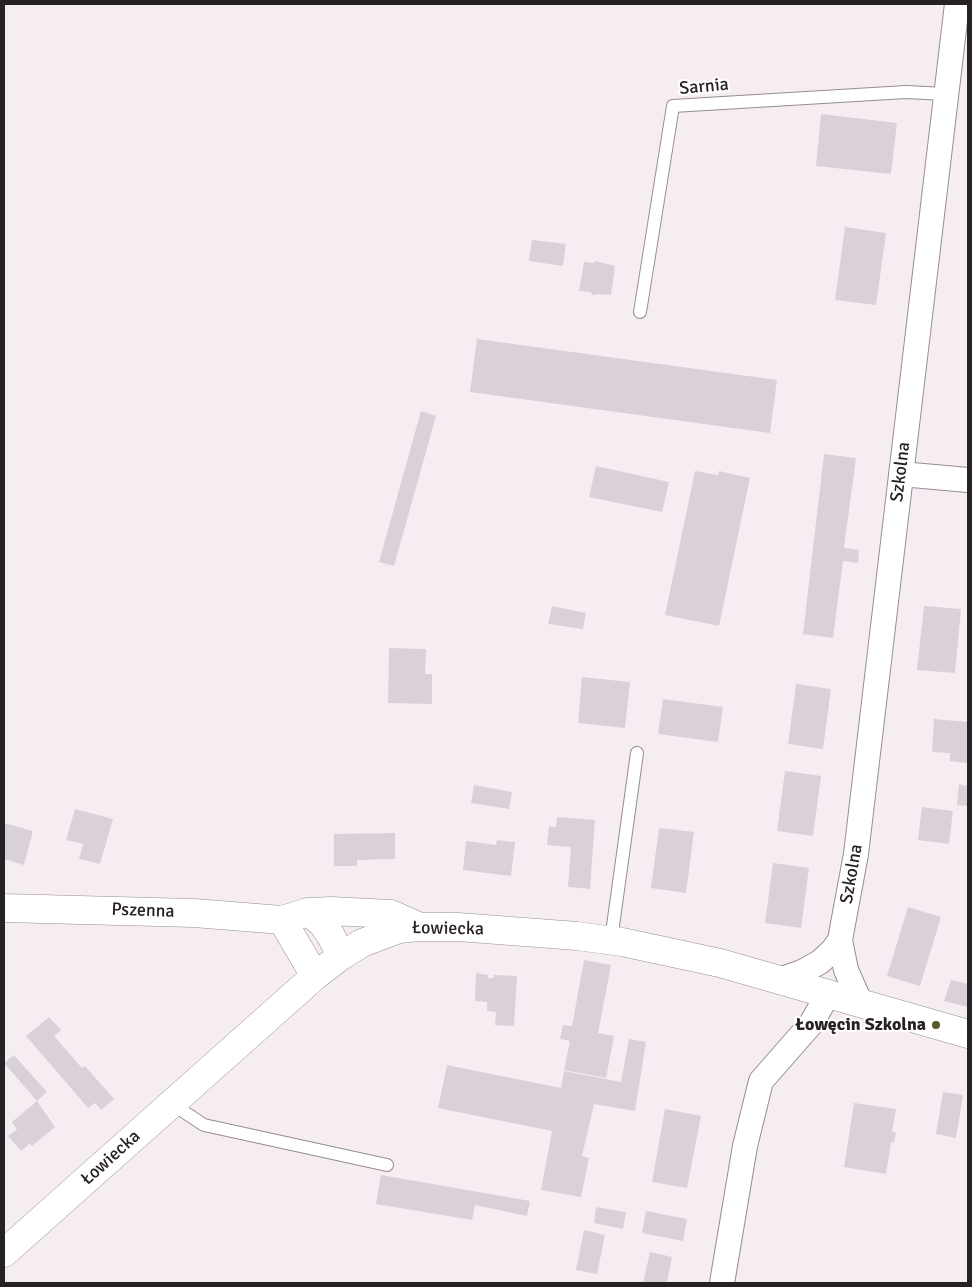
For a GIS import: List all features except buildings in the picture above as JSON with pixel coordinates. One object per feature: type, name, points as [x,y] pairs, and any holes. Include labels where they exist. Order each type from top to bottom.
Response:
[{"type":"street","name":"Szkolna","points":[[861,1004],[846,970],[840,940],[856,854],[957,4]]},
{"type":"street","points":[[901,474],[968,480]]},
{"type":"street","name":"Pszenna","points":[[4,908],[194,913],[282,920],[308,912],[331,911],[391,914],[418,927]]},
{"type":"street","points":[[308,912],[322,923],[341,956]]},
{"type":"street","points":[[282,920],[315,976]]},
{"type":"street","name":"Łowiecka","points":[[4,1253],[315,976],[362,943],[399,929],[458,927],[611,940],[699,958],[968,1034]]},
{"type":"street","points":[[779,980],[802,972],[820,962],[833,950],[840,940]]},
{"type":"street","points":[[722,1283],[745,1146],[761,1081],[810,1024],[828,994]]},
{"type":"lane","name":"Sarnia","points":[[640,312],[673,106],[906,92],[946,94]]},
{"type":"lane","points":[[611,940],[637,753]]},
{"type":"lane","points":[[172,1104],[204,1125],[387,1165]]},
{"type":"place","name":"Łowęcin Szkolna","points":[[936,1025]]}]
